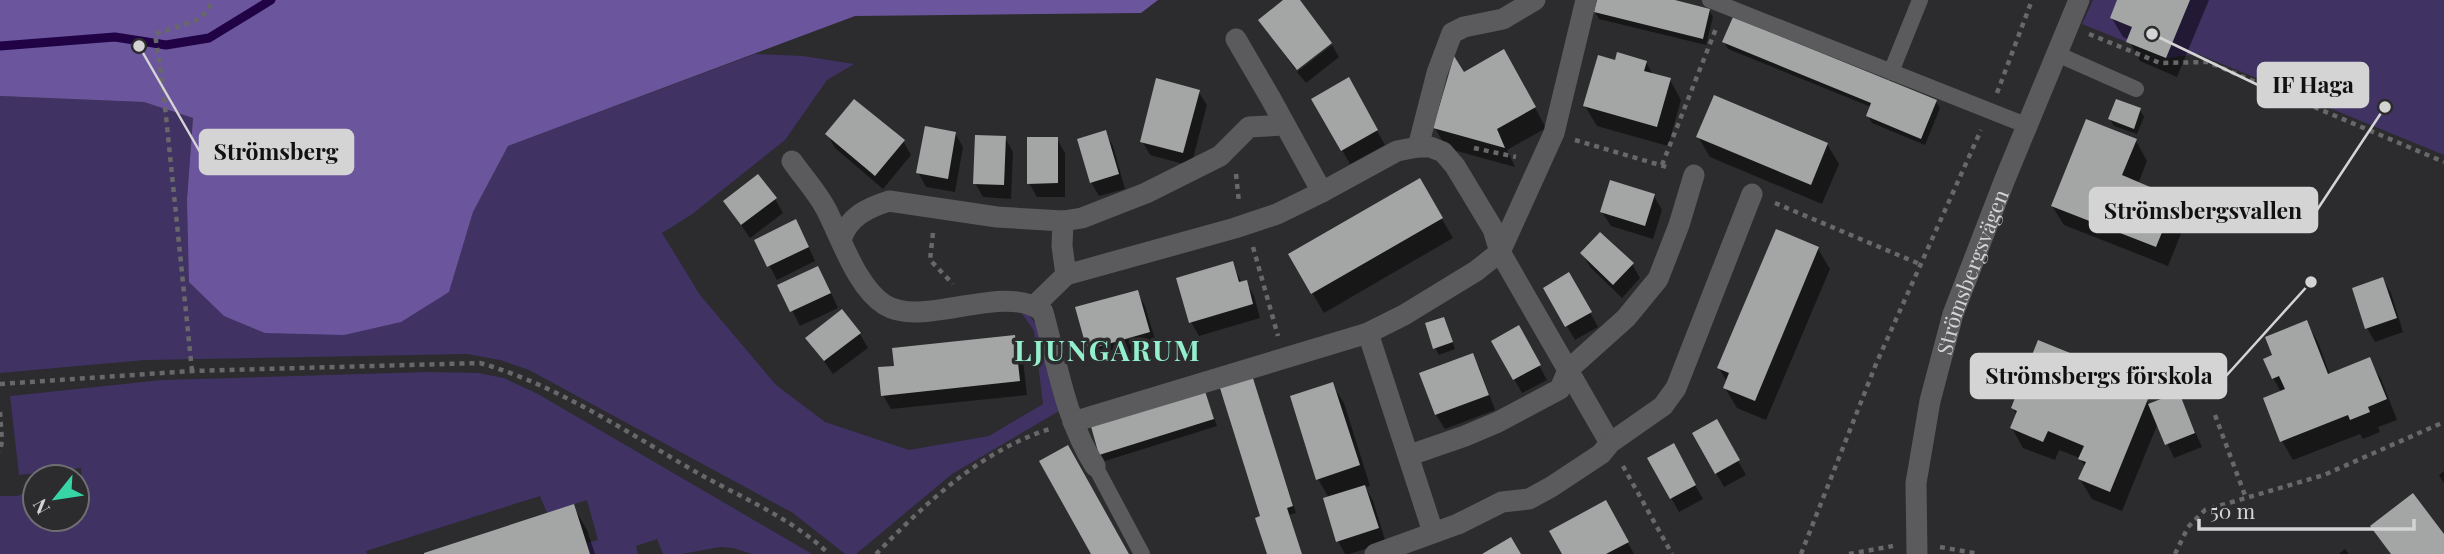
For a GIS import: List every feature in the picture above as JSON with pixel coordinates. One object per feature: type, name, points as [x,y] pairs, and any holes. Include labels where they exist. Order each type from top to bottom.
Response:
[{"type":"street","points":[[1418,148],[1437,73],[1452,33],[1464,27],[1503,19],[1535,0]]},
{"type":"street","points":[[1073,422],[1368,332],[1404,315],[1476,271],[1500,252],[1554,134],[1586,0]]},
{"type":"street","name":"Strömsbergsvägen","points":[[1917,554],[1916,483],[1930,401],[1953,314],[2079,0]]},
{"type":"street","points":[[1236,39],[1322,192]]},
{"type":"street","points":[[841,240],[848,224],[872,206],[889,201],[997,216],[1063,220],[1082,218],[1146,193],[1226,152],[1250,127],[1284,125]]},
{"type":"street","points":[[1035,305],[1066,275],[1277,214],[1398,151],[1430,147],[1443,152],[1455,166],[1493,229],[1500,252],[1610,443]]},
{"type":"street","points":[[792,161],[825,207],[873,295],[887,306],[912,312],[1014,300],[1035,305],[1043,312],[1073,422],[1095,466]]},
{"type":"street","points":[[1410,455],[1465,436],[1560,389],[1568,370],[1626,318],[1658,279],[1679,225],[1694,175]]},
{"type":"street","points":[[1375,554],[1458,524],[1502,502],[1529,499],[1601,454],[1610,443],[1663,406],[1676,388],[1752,194]]},
{"type":"street","points":[[1063,220],[1062,246],[1066,275]]},
{"type":"street","points":[[1368,332],[1433,532]]},
{"type":"lane","points":[[1891,72],[1920,0]]},
{"type":"lane","points":[[1718,3],[2028,126]]},
{"type":"lane","points":[[2057,54],[2136,89]]},
{"type":"lane","points":[[1095,466],[1142,554]]},
{"type":"path","points":[[192,371],[155,34],[195,21],[208,12],[212,0]]},
{"type":"path","points":[[1801,554],[1876,365],[1990,110],[2032,0]]},
{"type":"path","points":[[1662,165],[1718,3]]},
{"type":"path","points":[[2068,26],[2160,63],[2208,62],[2444,162]]},
{"type":"path","points":[[1554,134],[1694,175]]},
{"type":"path","points":[[1443,152],[1451,143],[1541,162]]},
{"type":"path","points":[[1226,152],[1238,180],[1244,224],[1284,358]]},
{"type":"path","points":[[1752,194],[1922,265]]},
{"type":"path","points":[[917,205],[913,230],[934,233],[930,260],[972,305]]},
{"type":"path","points":[[0,384],[192,371],[480,363],[512,372],[573,402],[793,527],[829,554]]},
{"type":"path","points":[[0,412],[0,452]]},
{"type":"path","points":[[2215,415],[2246,498]]},
{"type":"path","points":[[876,554],[934,497],[974,467],[1031,435],[1073,422]]},
{"type":"path","points":[[2175,554],[2188,527],[2205,510],[2324,475],[2444,422]]},
{"type":"path","points":[[1610,443],[1672,554]]},
{"type":"shaded area","points":[[0,0],[1158,0],[1141,13],[855,16],[508,146],[473,212],[449,292],[401,322],[344,335],[265,333],[224,316],[189,282],[187,199],[193,118],[144,102],[0,96]]},
{"type":"shaded area","points":[[2093,0],[2444,0],[2444,155],[2198,54],[2166,58],[2082,24]]},
{"type":"shaded area","points":[[755,54],[803,56],[854,64],[827,80],[785,140],[691,215],[662,233],[700,295],[776,385],[825,422],[909,450],[989,436],[1043,404],[1034,331],[1020,311],[1028,313],[1044,337],[1059,411],[952,474],[856,554],[845,554],[793,513],[529,370],[500,360],[467,354],[145,360],[0,373],[0,96],[144,102],[193,118],[187,199],[449,292],[473,212],[508,146]]},
{"type":"shaded area","points":[[427,372],[478,373],[504,378],[538,394],[812,554],[752,554],[720,547],[682,554],[663,554],[657,539],[636,546],[638,554],[590,554],[587,543],[598,540],[587,500],[547,513],[540,496],[366,551],[367,554],[0,554],[0,496],[21,494],[21,533],[91,533],[91,463],[21,463],[19,475],[10,396],[162,380]]},
{"type":"building","points":[[1283,0],[1300,0],[1332,43],[1297,70],[1258,20]]},
{"type":"building","points":[[1597,0],[1675,0],[1710,9],[1703,39],[1594,12]]},
{"type":"building","points":[[2117,0],[2190,0],[2166,58],[2126,42],[2132,27],[2110,18]]},
{"type":"building","points":[[1733,17],[1937,100],[1921,139],[1866,116],[1871,103],[1722,42]]},
{"type":"building","points":[[1504,49],[1536,107],[1497,129],[1505,148],[1433,128],[1454,56],[1464,72]]},
{"type":"building","points":[[1617,52],[1647,61],[1644,71],[1671,78],[1657,127],[1583,106],[1598,55],[1615,60]]},
{"type":"building","points":[[1349,77],[1378,130],[1341,151],[1311,99]]},
{"type":"building","points":[[1156,78],[1200,90],[1183,153],[1140,142]]},
{"type":"building","points":[[1714,95],[1828,143],[1811,185],[1696,137]]},
{"type":"building","points":[[854,99],[905,140],[875,176],[825,134]]},
{"type":"building","points":[[2116,99],[2141,108],[2134,129],[2108,119]]},
{"type":"building","points":[[2086,119],[2137,139],[2122,175],[2176,198],[2156,247],[2051,206]]},
{"type":"building","points":[[925,126],[956,132],[948,179],[916,173]]},
{"type":"building","points":[[1106,130],[1119,174],[1090,183],[1077,139]]},
{"type":"building","points":[[975,135],[1006,136],[1004,185],[973,184]]},
{"type":"building","points":[[1027,137],[1058,137],[1058,183],[1027,184]]},
{"type":"building","points":[[758,174],[777,198],[741,225],[723,201]]},
{"type":"building","points":[[1420,178],[1443,218],[1311,294],[1288,254]]},
{"type":"building","points":[[1610,180],[1655,194],[1645,226],[1600,212]]},
{"type":"building","points":[[796,219],[809,247],[767,267],[754,240]]},
{"type":"building","points":[[1776,229],[1819,247],[1755,401],[1723,388],[1729,373],[1717,368]]},
{"type":"building","points":[[1600,232],[1634,263],[1613,285],[1580,253]]},
{"type":"building","points":[[1233,261],[1239,282],[1247,280],[1253,304],[1189,323],[1176,278]]},
{"type":"building","points":[[818,266],[831,293],[790,312],[777,285]]},
{"type":"building","points":[[1569,272],[1592,312],[1565,327],[1543,288]]},
{"type":"building","points":[[2383,277],[2397,318],[2365,329],[2352,288]]},
{"type":"building","points":[[1138,290],[1150,332],[1087,350],[1075,307]]},
{"type":"building","points":[[842,309],[861,333],[824,361],[805,338]]},
{"type":"building","points":[[1444,317],[1453,342],[1433,349],[1425,323]]},
{"type":"building","points":[[2307,320],[2328,374],[2370,357],[2387,399],[2368,407],[2370,412],[2350,420],[2348,415],[2280,442],[2263,398],[2285,389],[2279,376],[2272,379],[2263,359],[2272,355],[2265,337]]},
{"type":"building","points":[[1519,325],[1541,365],[1513,380],[1491,341]]},
{"type":"building","points":[[1015,335],[1020,381],[881,396],[878,367],[894,366],[892,348]]},
{"type":"building","points":[[2038,340],[2075,355],[2065,379],[2112,398],[2117,387],[2148,399],[2110,492],[2078,479],[2086,462],[2078,459],[2084,446],[2048,431],[2043,442],[2010,428],[2017,411],[2011,408]]},
{"type":"building","points":[[1473,353],[1489,395],[1435,415],[1419,373]]},
{"type":"building","points":[[1252,375],[1293,506],[1287,508],[1302,554],[1267,554],[1255,518],[1260,516],[1219,385]]},
{"type":"building","points":[[1333,382],[1360,465],[1316,480],[1290,396]]},
{"type":"building","points":[[1204,388],[1214,419],[1099,455],[1090,423]]},
{"type":"building","points":[[2179,392],[2195,433],[2165,445],[2148,404]]},
{"type":"building","points":[[1717,419],[1740,460],[1715,474],[1692,433]]},
{"type":"building","points":[[1674,443],[1696,485],[1670,499],[1647,458]]},
{"type":"building","points":[[1068,445],[1129,554],[1091,554],[1039,461]]},
{"type":"building","points":[[1365,485],[1379,528],[1336,542],[1323,498]]},
{"type":"building","points":[[2413,493],[2444,534],[2444,554],[2391,554],[2370,526]]},
{"type":"building","points":[[1606,500],[1629,542],[1606,554],[1562,554],[1549,531]]},
{"type":"building","points":[[574,504],[590,554],[424,554],[424,553]]},
{"type":"building","points":[[1511,537],[1521,554],[1482,554]]},
{"type":"waterway","points":[[0,46],[115,37],[166,45],[209,38],[271,0]]},
{"type":"place","name":"IF Haga","points":[[2152,34]]},
{"type":"place","name":"Strömsberg","points":[[139,46]]},
{"type":"place","name":"Strömsbergsvallen","points":[[2385,107]]},
{"type":"place","name":"Strömsbergs förskola","points":[[2311,282]]},
{"type":"district","name":"LJUNGARUM","points":[[1108,349]]}]
